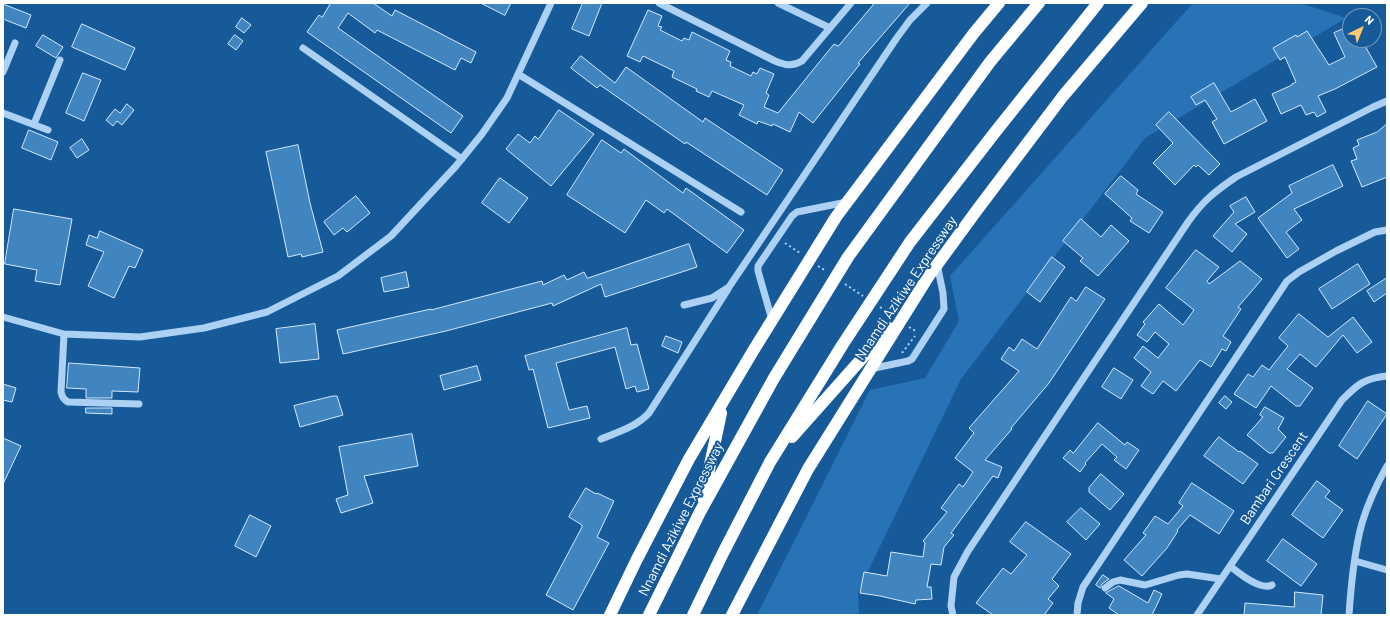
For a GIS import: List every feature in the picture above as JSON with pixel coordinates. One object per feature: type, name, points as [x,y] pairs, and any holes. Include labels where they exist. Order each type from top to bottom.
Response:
[{"type":"highway","name":"Nnamdi Azikiwe Expressway","points":[[610,615],[686,466],[772,320],[836,217],[999,3]]},
{"type":"highway","name":"Nnamdi Azikiwe Expressway","points":[[649,615],[700,512],[774,378],[848,257],[990,62],[1039,3]]},
{"type":"highway","name":"Nnamdi Azikiwe Expressway","points":[[693,615],[770,462],[843,344],[910,242],[1005,119],[1098,3]]},
{"type":"highway","name":"Nnamdi Azikiwe Expressway","points":[[732,615],[808,469],[937,264],[1063,96],[1142,3]]},
{"type":"highway","points":[[770,462],[912,302]]},
{"type":"highway","points":[[700,512],[723,402]]},
{"type":"street","points":[[3,317],[64,334],[140,337],[204,328],[267,312],[338,276],[391,236],[462,159],[507,98],[550,3]]},
{"type":"street","points":[[659,3],[787,66],[795,65],[802,61],[851,3]]},
{"type":"street","points":[[778,3],[830,28]]},
{"type":"street","points":[[601,439],[635,425],[649,413],[729,287],[896,39],[910,20],[927,3]]},
{"type":"street","points":[[3,72],[15,42]]},
{"type":"street","points":[[303,48],[462,159]]},
{"type":"street","points":[[34,124],[60,60]]},
{"type":"street","points":[[518,74],[741,212]]},
{"type":"street","points":[[953,615],[951,606],[954,577],[968,551],[1201,204],[1217,190],[1236,177],[1387,101]]},
{"type":"street","points":[[3,113],[48,130]]},
{"type":"street","points":[[772,320],[758,271],[758,266],[792,216],[798,212],[848,202]]},
{"type":"street","points":[[1077,615],[1078,603],[1084,587],[1287,281],[1299,272],[1336,251],[1375,232],[1387,230]]},
{"type":"street","points":[[870,369],[912,359],[944,309],[943,293],[937,264]]},
{"type":"street","points":[[684,305],[712,298],[729,287]]},
{"type":"street","points":[[64,334],[61,392],[66,401],[139,404]]},
{"type":"street","name":"Bambari Crescent","points":[[1197,615],[1342,400],[1358,384],[1375,377],[1387,376]]},
{"type":"street","points":[[1349,615],[1355,561],[1362,523],[1376,486],[1387,466]]},
{"type":"street","points":[[1355,561],[1387,570]]},
{"type":"street","points":[[1230,566],[1247,578],[1263,586],[1268,587],[1272,585]]},
{"type":"street","points":[[1105,588],[1116,580],[1145,585],[1178,574],[1221,578]]},
{"type":"path","points":[[784,243],[803,255]]},
{"type":"path","points":[[816,264],[828,272]]},
{"type":"path","points":[[841,281],[866,298]]},
{"type":"path","points":[[879,307],[892,315]]},
{"type":"path","points":[[904,324],[917,332]]},
{"type":"shaded area","points":[[1193,3],[1300,3],[1342,17],[1342,20],[1145,138],[961,379],[858,592],[859,615],[757,615],[870,390],[925,378],[959,321],[950,276]]},
{"type":"building","points":[[331,3],[373,3],[392,16],[395,10],[476,52],[471,63],[461,58],[455,70],[377,30],[375,33],[348,13],[338,28],[463,116],[451,133],[307,32],[319,15],[322,17]]},
{"type":"building","points":[[481,3],[511,3],[505,15]]},
{"type":"building","points":[[583,3],[602,3],[589,36],[572,29]]},
{"type":"building","points":[[875,3],[910,3],[858,63],[860,64],[813,123],[799,112],[790,132],[773,124],[772,126],[758,121],[757,124],[739,115],[744,105],[712,91],[709,97],[696,91],[697,89],[672,77],[674,71],[643,56],[640,62],[627,56],[648,10],[662,16],[658,26],[662,27],[660,30],[682,41],[684,38],[689,40],[692,32],[730,51],[726,60],[731,62],[730,66],[751,76],[753,72],[757,74],[760,68],[774,74],[766,93],[769,95],[764,107],[778,113],[834,44],[838,46]]},
{"type":"building","points":[[3,4],[31,15],[26,28],[3,19]]},
{"type":"building","points":[[242,18],[251,25],[244,33],[236,27]]},
{"type":"building","points":[[82,24],[135,48],[125,70],[72,47]]},
{"type":"building","points":[[1342,30],[1342,48],[1366,48],[1377,67],[1335,89],[1318,96],[1326,112],[1317,117],[1314,112],[1306,115],[1301,105],[1281,114],[1272,94],[1296,82],[1285,57],[1280,60],[1273,48],[1296,35],[1297,37],[1307,31],[1329,65],[1345,57],[1334,33]]},
{"type":"building","points":[[43,35],[63,47],[56,58],[36,46]]},
{"type":"building","points":[[235,35],[243,41],[236,50],[228,44]]},
{"type":"building","points":[[581,56],[615,83],[626,67],[703,122],[705,118],[783,170],[767,195],[686,142],[685,144],[600,85],[597,88],[571,68]]},
{"type":"building","points":[[83,73],[101,80],[84,121],[66,113]]},
{"type":"building","points":[[1214,83],[1231,112],[1255,99],[1267,121],[1224,144],[1212,122],[1217,119],[1205,100],[1196,105],[1191,97]]},
{"type":"building","points":[[127,104],[134,110],[122,125],[117,121],[113,126],[106,120],[115,109],[120,113]]},
{"type":"building","points":[[559,110],[594,134],[551,186],[506,149],[518,134],[530,143],[535,136],[538,139]]},
{"type":"building","points":[[1169,112],[1220,164],[1209,175],[1198,165],[1196,167],[1194,165],[1175,185],[1153,163],[1173,143],[1156,125]]},
{"type":"building","points":[[1387,124],[1387,177],[1362,187],[1351,161],[1357,159],[1353,148],[1359,145],[1357,140],[1377,132]]},
{"type":"building","points":[[29,130],[58,142],[51,160],[22,148]]},
{"type":"building","points":[[82,139],[89,150],[77,158],[70,148]]},
{"type":"building","points":[[602,140],[621,153],[624,149],[683,193],[686,188],[744,230],[727,253],[667,209],[664,213],[646,200],[625,233],[567,195]]},
{"type":"building","points":[[298,145],[310,203],[323,252],[302,257],[301,254],[288,257],[266,152]]},
{"type":"building","points":[[1333,165],[1343,186],[1294,209],[1302,220],[1286,232],[1299,249],[1287,258],[1258,218],[1292,193],[1289,186]]},
{"type":"building","points":[[1121,176],[1138,190],[1136,194],[1163,212],[1149,233],[1130,221],[1132,218],[1105,194]]},
{"type":"building","points":[[500,178],[528,198],[509,223],[482,203]]},
{"type":"building","points":[[356,196],[370,213],[347,232],[343,228],[334,235],[324,222]]},
{"type":"building","points":[[1246,197],[1255,212],[1235,224],[1247,234],[1232,252],[1213,236],[1234,212],[1230,206]]},
{"type":"building","points":[[14,209],[72,219],[60,285],[35,281],[37,270],[5,264]]},
{"type":"building","points":[[1081,219],[1101,237],[1111,225],[1129,241],[1098,276],[1080,261],[1083,258],[1063,241]]},
{"type":"building","points":[[100,231],[143,250],[135,268],[129,266],[114,298],[88,286],[104,252],[86,245],[89,235],[97,238]]},
{"type":"building","points":[[689,244],[697,267],[605,297],[601,284],[553,306],[552,303],[446,331],[343,354],[337,330],[431,310],[542,281],[543,285],[564,275],[567,280],[584,272],[587,278]]},
{"type":"building","points":[[1196,250],[1219,267],[1207,281],[1209,284],[1240,261],[1262,279],[1238,307],[1241,309],[1223,336],[1231,342],[1226,351],[1222,349],[1211,367],[1200,360],[1176,391],[1163,381],[1153,394],[1141,386],[1151,372],[1134,358],[1143,346],[1158,358],[1169,344],[1155,332],[1147,342],[1137,335],[1145,324],[1143,322],[1159,304],[1183,325],[1194,310],[1166,288]]},
{"type":"building","points":[[1052,257],[1065,267],[1040,302],[1027,292]]},
{"type":"building","points":[[1358,264],[1370,284],[1332,309],[1319,289]]},
{"type":"building","points":[[406,272],[409,287],[384,292],[381,278]]},
{"type":"building","points":[[1387,278],[1387,293],[1374,302],[1367,291]]},
{"type":"building","points":[[1086,287],[1105,299],[1049,383],[985,460],[1002,467],[998,478],[993,476],[951,533],[954,535],[944,547],[941,565],[931,564],[927,587],[931,587],[932,599],[916,600],[915,604],[860,593],[864,572],[887,576],[891,552],[923,557],[925,543],[923,541],[947,512],[941,508],[959,484],[963,487],[973,472],[955,458],[974,433],[969,428],[1019,371],[1001,359],[1009,347],[1014,351],[1022,339],[1037,349],[1071,297],[1076,301]]},
{"type":"building","points":[[1299,314],[1328,337],[1353,317],[1372,342],[1357,353],[1343,335],[1316,367],[1300,354],[1287,369],[1313,388],[1300,406],[1296,406],[1271,386],[1256,408],[1234,394],[1248,374],[1253,377],[1262,365],[1269,370],[1288,346],[1279,338]]},
{"type":"building","points":[[315,324],[319,359],[280,363],[276,329]]},
{"type":"building","points":[[627,328],[631,345],[637,344],[649,389],[637,392],[635,386],[626,389],[615,347],[556,363],[569,410],[587,406],[590,418],[548,428],[533,369],[529,370],[525,356]]},
{"type":"building","points":[[666,336],[682,342],[678,353],[662,346]]},
{"type":"building","points":[[69,363],[140,368],[138,392],[112,391],[112,398],[86,398],[86,389],[67,388]]},
{"type":"building","points":[[477,366],[481,380],[444,390],[440,376]]},
{"type":"building","points":[[1114,368],[1133,380],[1121,399],[1102,387]]},
{"type":"building","points":[[3,384],[16,388],[12,402],[3,400]]},
{"type":"building","points":[[337,396],[343,415],[300,427],[294,406]]},
{"type":"building","points":[[1225,396],[1232,402],[1226,409],[1219,403]]},
{"type":"building","points":[[1368,401],[1387,414],[1357,459],[1339,446]]},
{"type":"building","points":[[1265,407],[1284,418],[1278,429],[1286,437],[1273,453],[1269,453],[1247,435],[1263,417],[1260,415]]},
{"type":"building","points":[[86,408],[112,408],[112,414],[86,413]]},
{"type":"building","points":[[1098,423],[1125,445],[1127,442],[1139,450],[1126,469],[1114,460],[1117,457],[1102,444],[1085,463],[1086,464],[1080,472],[1063,458],[1070,450],[1073,453]]},
{"type":"building","points":[[412,434],[418,466],[364,476],[373,503],[341,513],[336,499],[348,495],[339,447]]},
{"type":"building","points":[[1219,437],[1258,464],[1243,484],[1204,456]]},
{"type":"building","points":[[3,438],[21,446],[3,484]]},
{"type":"building","points":[[1101,474],[1124,494],[1110,510],[1089,492],[1089,488]]},
{"type":"building","points":[[1317,481],[1330,491],[1325,497],[1343,510],[1323,538],[1292,515]]},
{"type":"building","points":[[1192,483],[1234,511],[1219,534],[1190,515],[1177,530],[1178,531],[1167,548],[1142,576],[1124,560],[1146,535],[1143,533],[1155,516],[1168,524],[1183,506],[1179,503]]},
{"type":"building","points":[[586,488],[596,494],[597,493],[614,501],[597,537],[609,543],[573,610],[546,595],[582,527],[582,525],[569,517]]},
{"type":"building","points":[[1081,508],[1100,524],[1086,540],[1067,522]]},
{"type":"building","points":[[250,515],[271,526],[256,557],[235,546]]},
{"type":"building","points":[[1026,522],[1071,554],[1052,579],[1059,586],[1048,599],[1053,603],[1044,615],[993,615],[976,603],[1003,568],[1011,574],[1027,555],[1010,542]]},
{"type":"building","points":[[1283,539],[1317,564],[1301,586],[1267,561]]},
{"type":"building","points":[[1103,575],[1109,579],[1102,584],[1100,588],[1096,585]]},
{"type":"building","points":[[1119,586],[1148,603],[1154,590],[1162,594],[1152,615],[1119,615],[1109,608],[1114,599],[1106,593]]},
{"type":"building","points":[[1295,592],[1323,595],[1321,615],[1244,615],[1245,603],[1294,607]]}]
